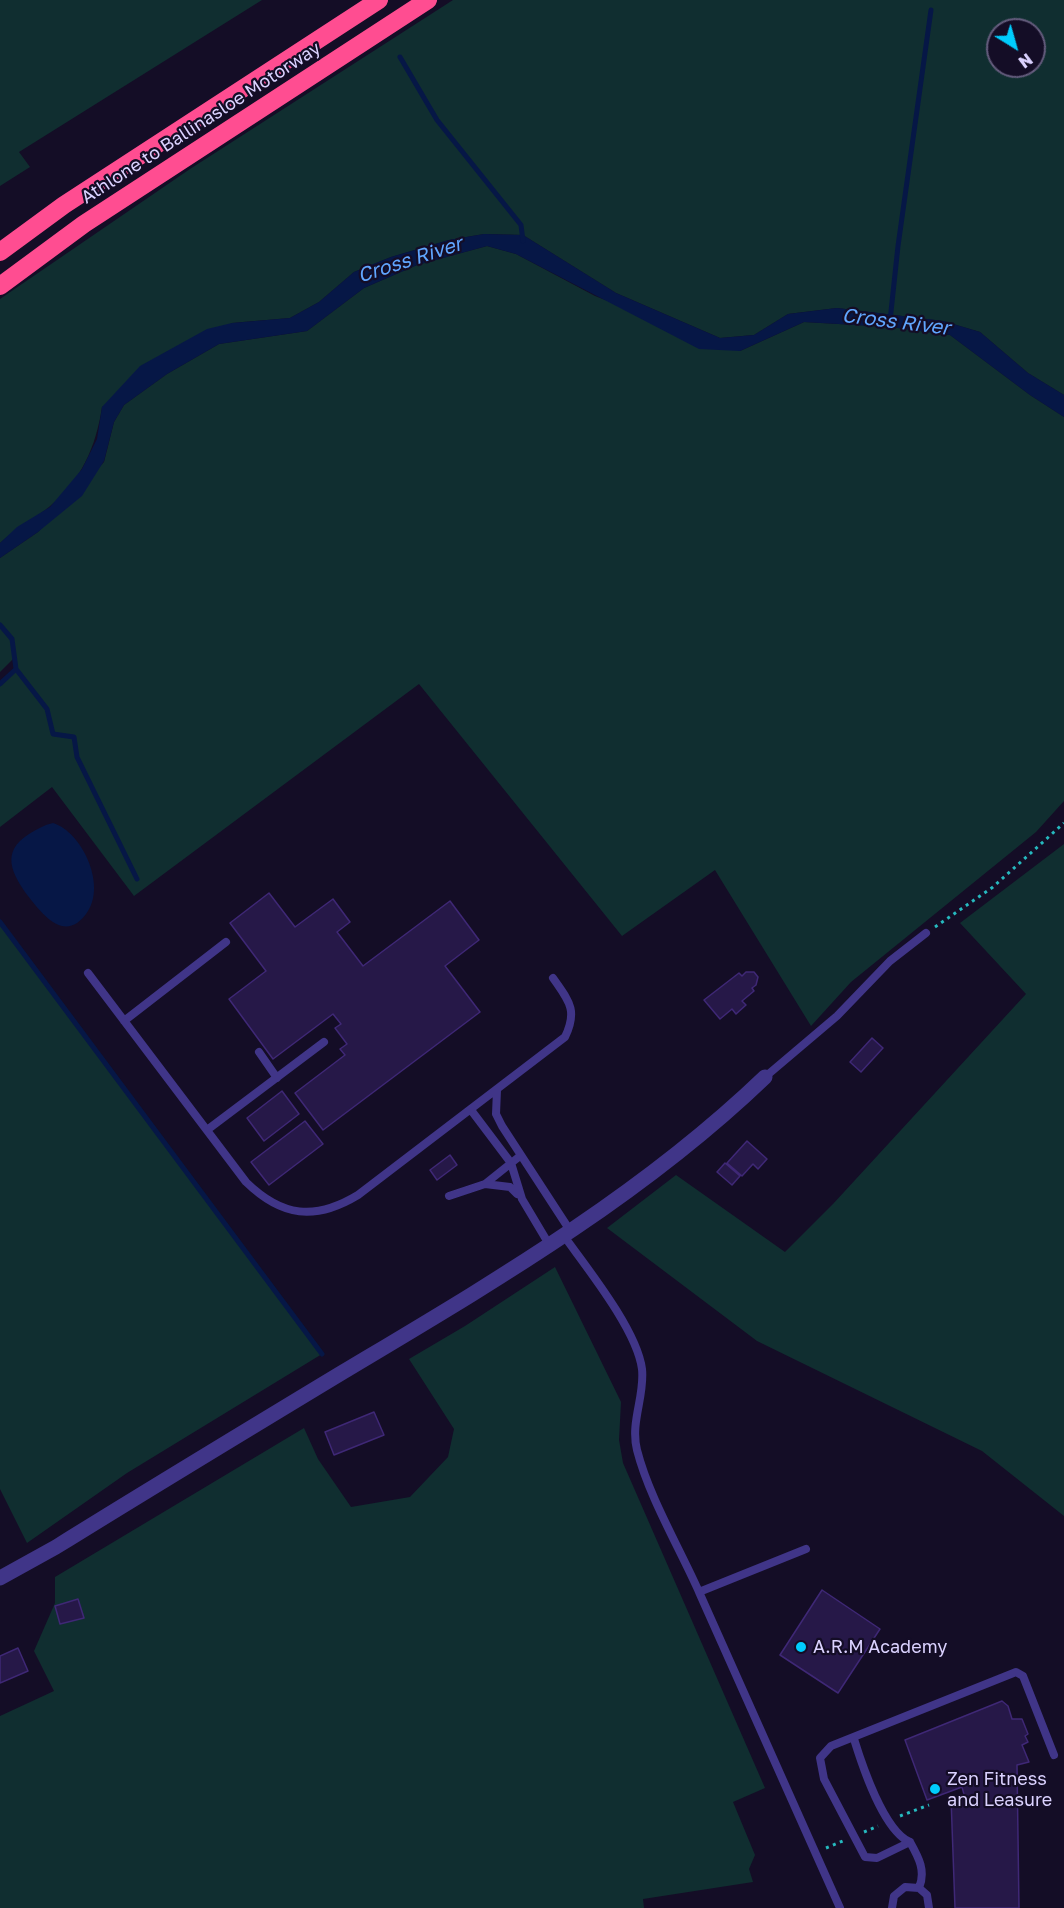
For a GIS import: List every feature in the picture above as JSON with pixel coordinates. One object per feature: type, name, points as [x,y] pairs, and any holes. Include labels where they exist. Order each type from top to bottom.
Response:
[{"type":"highway","name":"Athlone to Ballinasloe Motorway","points":[[0,252],[64,205],[379,0]]},
{"type":"highway","name":"Athlone to Ballinasloe Motorway","points":[[0,286],[84,224],[428,0]]},
{"type":"street","points":[[0,1578],[56,1547],[421,1327],[550,1246],[626,1193],[725,1115],[765,1077]]},
{"type":"lane","points":[[765,1077],[837,1016],[890,962],[926,933]]},
{"type":"lane","points":[[124,1021],[226,942]]},
{"type":"lane","points":[[88,974],[246,1182],[277,1207],[310,1211],[338,1207],[358,1195],[565,1037],[571,1024],[572,1011],[568,999],[553,978]]},
{"type":"lane","points":[[207,1130],[324,1042]]},
{"type":"lane","points":[[259,1052],[277,1078]]},
{"type":"lane","points":[[497,1090],[496,1114],[637,1349],[642,1376],[634,1429],[637,1449],[840,1908]]},
{"type":"lane","points":[[471,1110],[511,1163],[522,1199]]},
{"type":"lane","points":[[449,1196],[485,1184],[520,1156]]},
{"type":"lane","points":[[485,1184],[510,1186],[522,1199],[550,1246]]},
{"type":"lane","points":[[699,1592],[806,1549]]},
{"type":"lane","points":[[910,1842],[877,1858],[865,1857],[824,1779],[820,1758],[831,1746],[854,1739],[1016,1672],[1023,1676],[1054,1755]]},
{"type":"lane","points":[[854,1739],[888,1821],[902,1839],[910,1842],[920,1859],[923,1878],[919,1888]]},
{"type":"lane","points":[[892,1908],[894,1896],[905,1887],[919,1888],[927,1895],[929,1908]]},
{"type":"path","points":[[926,933],[993,887],[1064,822]]},
{"type":"path","points":[[815,1852],[929,1805]]},
{"type":"green space","points":[[0,0],[262,0],[19,152],[30,167],[0,186]]},
{"type":"green space","points":[[453,0],[1064,0],[1064,395],[1028,373],[980,332],[943,321],[837,308],[788,314],[754,335],[720,338],[616,293],[523,235],[484,234],[449,240],[391,257],[354,272],[319,302],[290,318],[232,323],[102,407],[91,449],[70,486],[49,507],[0,543],[0,299],[190,169]]},
{"type":"green space","points":[[487,246],[516,254],[595,296],[740,351],[804,322],[891,327],[950,335],[1030,395],[1064,417],[1064,801],[1036,832],[851,982],[811,1026],[715,870],[622,936],[419,684],[134,896],[52,787],[0,827],[0,684],[16,669],[14,658],[0,672],[0,558],[38,532],[104,462],[114,422],[124,405],[167,374],[219,344],[307,331],[364,288],[417,265]]},
{"type":"green space","points":[[1064,844],[1064,1516],[982,1451],[757,1341],[607,1228],[676,1175],[785,1252],[833,1204],[1026,994],[960,923]]},
{"type":"green space","points":[[0,922],[322,1354],[127,1473],[27,1543],[0,1489]]},
{"type":"green space","points":[[555,1267],[621,1402],[619,1440],[623,1463],[765,1788],[733,1802],[755,1855],[749,1869],[753,1882],[643,1899],[644,1908],[0,1908],[0,1716],[54,1691],[34,1651],[55,1603],[55,1577],[304,1428],[318,1459],[351,1507],[410,1497],[448,1457],[454,1429],[409,1359],[465,1326]]},
{"type":"water","name":"Cross River","points":[[484,234],[523,235],[616,293],[720,338],[754,335],[788,314],[837,308],[943,321],[980,332],[1028,373],[1064,395],[1064,417],[1030,395],[950,335],[891,327],[804,322],[740,351],[699,349],[516,254],[487,246],[417,265],[364,288],[307,331],[219,344],[167,374],[124,405],[114,422],[104,461],[82,496],[38,532],[0,558],[0,543],[17,527],[50,507],[82,469],[97,439],[102,407],[140,366],[207,329],[232,323],[290,318],[319,302],[354,272],[391,257],[449,240]]},
{"type":"water","points":[[53,823],[64,828],[82,848],[92,874],[93,900],[80,921],[71,926],[55,923],[41,911],[17,880],[12,864],[14,848],[20,841],[38,829]]},
{"type":"building","points":[[269,893],[295,927],[333,899],[350,922],[337,932],[363,966],[450,901],[479,940],[445,966],[480,1012],[323,1130],[295,1093],[345,1055],[340,1049],[347,1044],[335,1028],[341,1024],[333,1014],[273,1059],[229,999],[266,971],[230,923]]},
{"type":"building","points":[[746,972],[754,972],[758,977],[756,985],[752,988],[754,991],[742,1001],[746,1005],[736,1014],[732,1009],[720,1019],[704,1000],[739,973],[742,976]]},
{"type":"building","points":[[872,1038],[883,1048],[861,1072],[850,1062]]},
{"type":"building","points":[[282,1091],[299,1114],[264,1141],[247,1118]]},
{"type":"building","points":[[305,1121],[323,1144],[269,1185],[251,1162]]},
{"type":"building","points":[[747,1141],[767,1159],[758,1169],[753,1164],[742,1176],[727,1163]]},
{"type":"building","points":[[450,1155],[457,1165],[437,1180],[430,1170]]},
{"type":"building","points":[[725,1163],[740,1176],[732,1185],[717,1172]]},
{"type":"building","points":[[374,1412],[384,1435],[334,1455],[325,1432]]},
{"type":"building","points":[[822,1590],[880,1629],[838,1693],[780,1655]]},
{"type":"building","points":[[78,1599],[84,1618],[60,1624],[55,1606]]},
{"type":"building","points":[[18,1648],[28,1671],[0,1683],[0,1656]]},
{"type":"building","points":[[1002,1701],[1008,1706],[1012,1719],[1022,1719],[1028,1734],[1025,1736],[1028,1742],[1022,1745],[1029,1762],[1017,1765],[1019,1908],[955,1908],[951,1798],[965,1798],[962,1787],[927,1800],[905,1740]]},
{"type":"waterway","name":"Cross River","points":[[890,321],[898,246],[931,10]]},
{"type":"waterway","points":[[400,57],[437,120],[521,225],[523,241]]},
{"type":"waterway","points":[[0,625],[12,639],[16,669],[0,684]]},
{"type":"waterway","points":[[16,669],[47,709],[53,734],[74,737],[77,757],[137,879]]},
{"type":"waterway","points":[[0,922],[322,1354]]},
{"type":"place","name":"A.R.M Academy","points":[[801,1647]]},
{"type":"place","name":"Zen Fitness and Leasure","points":[[935,1789]]}]
